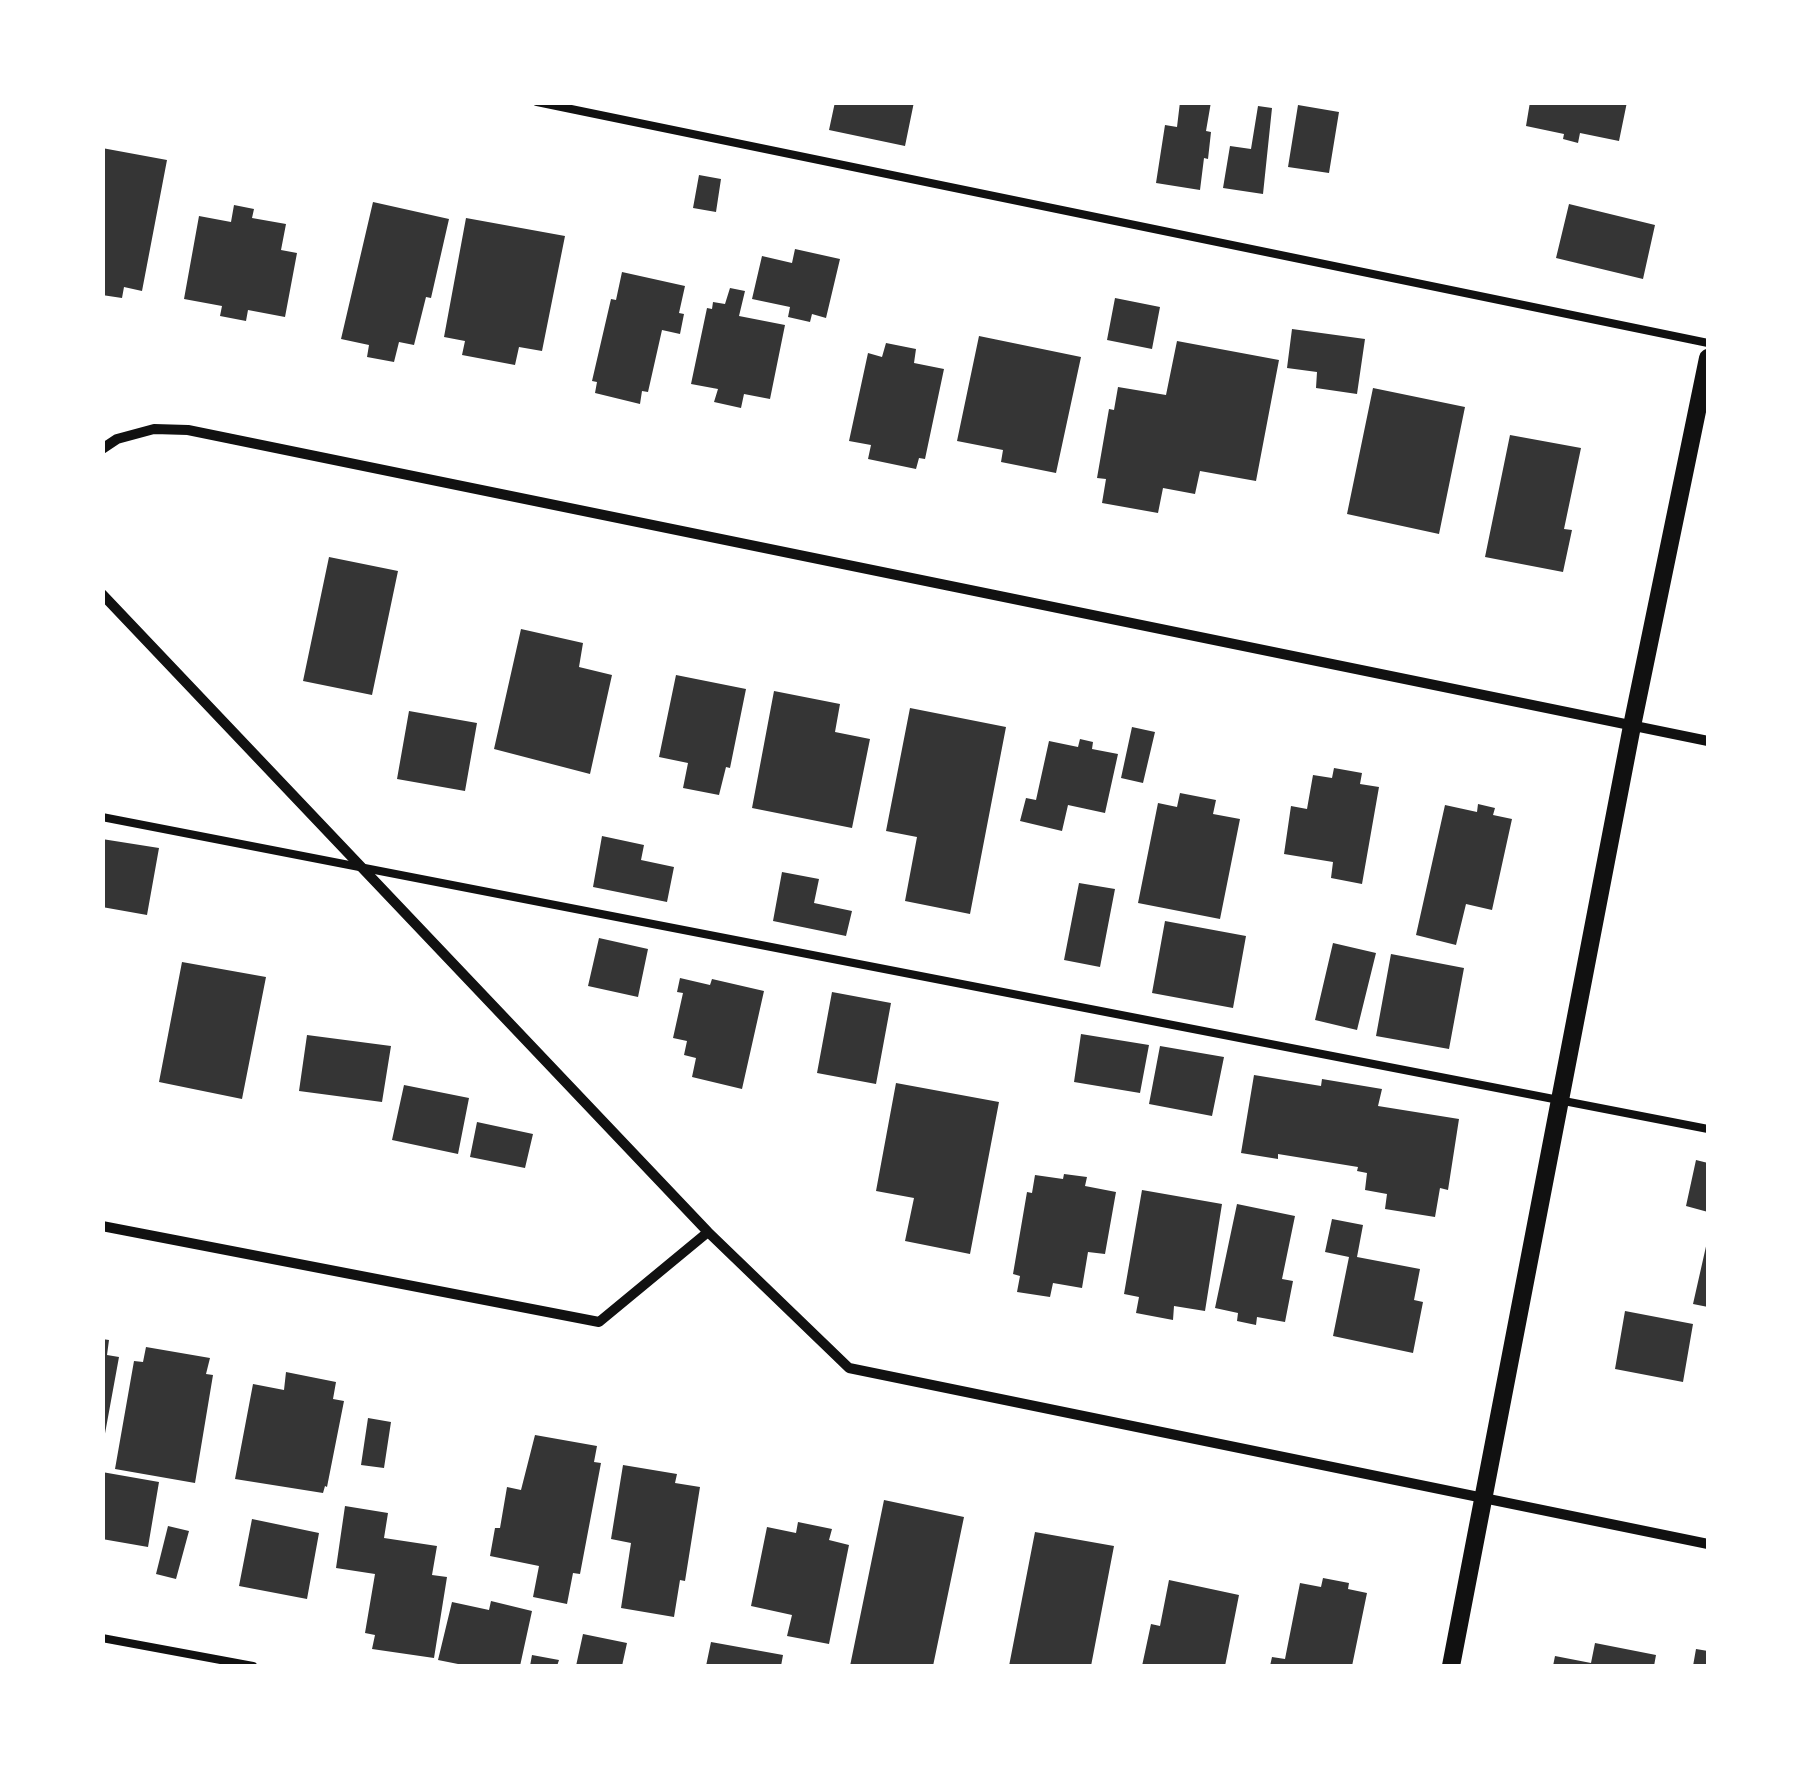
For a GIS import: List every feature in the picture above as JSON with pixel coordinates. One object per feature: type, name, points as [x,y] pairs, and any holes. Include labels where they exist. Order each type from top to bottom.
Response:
[{"type":"street","points":[[1451,1666],[1486,1501],[1632,726],[1708,358]]},
{"type":"street","points":[[102,450],[117,438],[154,429],[188,430],[1708,742]]},
{"type":"street","points":[[102,594],[708,1232],[849,1368],[1708,1544]]},
{"type":"street","points":[[102,1226],[599,1322],[708,1232]]},
{"type":"lane","points":[[538,102],[1708,343]]},
{"type":"lane","points":[[102,816],[1708,1129]]},
{"type":"lane","points":[[102,1638],[254,1666]]},
{"type":"building","points":[[835,102],[914,102],[905,146],[829,130]]},
{"type":"building","points":[[1180,102],[1211,102],[1206,131],[1211,132],[1208,159],[1204,158],[1200,190],[1156,183],[1165,125],[1177,127]]},
{"type":"building","points":[[1530,102],[1627,102],[1619,141],[1580,133],[1578,143],[1563,139],[1564,134],[1526,126]]},
{"type":"building","points":[[1298,105],[1339,112],[1329,173],[1288,167]]},
{"type":"building","points":[[1258,106],[1272,108],[1263,194],[1223,188],[1230,146],[1251,149]]},
{"type":"building","points":[[102,148],[167,160],[142,291],[124,287],[122,298],[102,295]]},
{"type":"building","points":[[699,175],[721,179],[716,212],[693,208]]},
{"type":"building","points":[[373,202],[449,219],[431,298],[426,297],[414,345],[399,342],[394,362],[367,357],[369,345],[341,339]]},
{"type":"building","points":[[1569,204],[1655,225],[1643,279],[1556,258]]},
{"type":"building","points":[[234,205],[254,209],[252,218],[286,224],[281,250],[297,253],[285,317],[248,310],[246,321],[220,316],[222,306],[184,299],[199,216],[231,222]]},
{"type":"building","points":[[466,218],[565,236],[542,351],[519,347],[515,365],[462,355],[465,341],[444,337]]},
{"type":"building","points":[[795,249],[840,259],[826,318],[812,314],[810,322],[788,317],[790,307],[752,299],[762,256],[792,263]]},
{"type":"building","points":[[622,272],[685,286],[679,313],[684,314],[680,334],[662,330],[648,392],[642,391],[640,404],[595,393],[597,382],[592,381],[611,299],[616,300]]},
{"type":"building","points":[[730,288],[745,291],[739,316],[785,325],[770,399],[744,394],[741,408],[714,402],[718,389],[691,384],[707,308],[712,309],[713,302],[725,304]]},
{"type":"building","points":[[1115,298],[1160,307],[1152,349],[1107,340]]},
{"type":"building","points":[[1292,329],[1365,339],[1357,394],[1316,388],[1317,372],[1287,368]]},
{"type":"building","points":[[979,336],[1081,357],[1056,473],[1001,462],[1003,450],[957,441]]},
{"type":"building","points":[[1177,341],[1279,360],[1256,481],[1200,471],[1195,494],[1163,488],[1158,513],[1102,503],[1106,479],[1097,478],[1109,409],[1114,410],[1118,387],[1166,395]]},
{"type":"building","points":[[886,343],[916,349],[914,363],[944,369],[925,459],[919,458],[916,469],[868,459],[871,445],[849,441],[868,353],[882,357]]},
{"type":"building","points":[[1373,388],[1465,407],[1439,534],[1347,514]]},
{"type":"building","points":[[1510,435],[1581,448],[1564,529],[1572,530],[1563,572],[1485,557]]},
{"type":"building","points":[[329,557],[398,571],[372,695],[303,681]]},
{"type":"building","points":[[521,629],[583,643],[579,667],[612,675],[590,774],[494,749]]},
{"type":"building","points":[[676,675],[746,689],[730,768],[726,767],[719,795],[683,788],[688,763],[659,757]]},
{"type":"building","points":[[774,691],[840,704],[835,732],[870,739],[852,828],[752,808]]},
{"type":"building","points":[[910,708],[1006,727],[970,914],[905,901],[917,837],[886,831]]},
{"type":"building","points":[[409,711],[477,723],[465,791],[397,779]]},
{"type":"building","points":[[1132,727],[1155,732],[1143,783],[1121,778]]},
{"type":"building","points":[[1080,739],[1093,742],[1092,749],[1118,754],[1105,813],[1068,805],[1062,831],[1020,821],[1026,798],[1036,800],[1049,741],[1078,747]]},
{"type":"building","points":[[1334,768],[1362,773],[1360,784],[1379,787],[1362,884],[1331,878],[1333,862],[1284,854],[1291,806],[1307,809],[1313,775],[1332,778]]},
{"type":"building","points":[[1180,793],[1216,800],[1213,814],[1240,819],[1220,919],[1138,903],[1158,803],[1177,807]]},
{"type":"building","points":[[1478,804],[1495,808],[1493,815],[1512,819],[1492,910],[1466,904],[1456,945],[1416,935],[1445,805],[1477,812]]},
{"type":"building","points":[[602,836],[644,845],[641,860],[674,867],[667,902],[593,887]]},
{"type":"building","points":[[102,839],[159,848],[147,915],[102,907]]},
{"type":"building","points":[[782,872],[819,879],[814,903],[852,911],[846,936],[773,921]]},
{"type":"building","points":[[1079,883],[1115,889],[1100,967],[1064,960]]},
{"type":"building","points":[[1165,921],[1246,936],[1233,1008],[1152,993]]},
{"type":"building","points":[[599,938],[648,949],[638,997],[588,986]]},
{"type":"building","points":[[1333,943],[1376,953],[1357,1030],[1315,1020]]},
{"type":"building","points":[[1391,954],[1464,968],[1449,1049],[1376,1036]]},
{"type":"building","points":[[182,962],[266,977],[242,1099],[159,1082]]},
{"type":"building","points":[[680,978],[710,985],[712,979],[764,991],[742,1089],[692,1077],[696,1058],[684,1055],[687,1041],[673,1038],[683,993],[677,992]]},
{"type":"building","points":[[832,992],[891,1003],[876,1084],[817,1073]]},
{"type":"building","points":[[1081,1034],[1149,1045],[1140,1093],[1074,1082]]},
{"type":"building","points":[[307,1035],[391,1046],[382,1102],[299,1091]]},
{"type":"building","points":[[1160,1046],[1224,1057],[1212,1116],[1149,1104]]},
{"type":"building","points":[[1254,1075],[1321,1086],[1322,1079],[1382,1089],[1378,1106],[1459,1119],[1448,1190],[1440,1188],[1435,1217],[1385,1209],[1387,1194],[1365,1190],[1367,1173],[1357,1171],[1358,1167],[1278,1154],[1278,1159],[1241,1153]]},
{"type":"building","points":[[896,1083],[999,1102],[970,1254],[905,1241],[914,1198],[876,1191]]},
{"type":"building","points":[[404,1085],[469,1098],[458,1154],[392,1140]]},
{"type":"building","points":[[477,1122],[533,1134],[525,1168],[470,1157]]},
{"type":"building","points":[[1696,1160],[1708,1163],[1708,1212],[1686,1206]]},
{"type":"building","points":[[1064,1174],[1087,1177],[1085,1186],[1116,1192],[1105,1254],[1088,1252],[1082,1288],[1053,1283],[1050,1297],[1017,1292],[1020,1276],[1013,1274],[1027,1192],[1032,1193],[1035,1175],[1063,1179]]},
{"type":"building","points":[[1142,1190],[1222,1204],[1205,1311],[1174,1306],[1173,1320],[1136,1313],[1139,1297],[1124,1294]]},
{"type":"building","points":[[1237,1204],[1295,1216],[1282,1279],[1293,1281],[1285,1322],[1257,1317],[1256,1325],[1237,1321],[1238,1313],[1215,1308]]},
{"type":"building","points":[[1332,1219],[1363,1225],[1357,1257],[1420,1269],[1414,1300],[1423,1302],[1413,1353],[1333,1336],[1349,1257],[1325,1252]]},
{"type":"building","points":[[1708,1242],[1708,1307],[1693,1304]]},
{"type":"building","points":[[1625,1311],[1693,1324],[1683,1382],[1615,1369]]},
{"type":"building","points":[[102,1339],[109,1340],[107,1355],[119,1357],[104,1439]]},
{"type":"building","points":[[146,1347],[210,1358],[206,1374],[213,1375],[195,1483],[115,1469],[134,1361],[143,1362]]},
{"type":"building","points":[[286,1372],[336,1382],[333,1399],[344,1401],[323,1493],[235,1479],[253,1384],[284,1390]]},
{"type":"building","points":[[368,1418],[391,1422],[384,1468],[361,1465]]},
{"type":"building","points":[[535,1435],[597,1446],[594,1462],[601,1463],[580,1574],[573,1573],[567,1604],[533,1597],[539,1566],[490,1556],[495,1528],[500,1528],[507,1487],[521,1490]]},
{"type":"building","points":[[623,1465],[677,1474],[675,1483],[700,1487],[685,1581],[680,1580],[674,1617],[621,1608],[631,1543],[611,1539]]},
{"type":"building","points":[[102,1472],[159,1482],[148,1547],[102,1539]]},
{"type":"building","points":[[884,1500],[964,1517],[933,1666],[850,1666]]},
{"type":"building","points":[[345,1506],[388,1513],[384,1538],[437,1546],[432,1575],[447,1577],[434,1658],[372,1649],[375,1635],[365,1633],[375,1574],[336,1568]]},
{"type":"building","points":[[252,1519],[319,1533],[307,1599],[239,1586]]},
{"type":"building","points":[[798,1522],[832,1529],[829,1540],[849,1545],[829,1644],[787,1636],[792,1615],[751,1606],[767,1527],[796,1533]]},
{"type":"building","points":[[168,1526],[189,1531],[176,1579],[156,1574]]},
{"type":"building","points":[[1035,1532],[1114,1546],[1091,1666],[1009,1666]]},
{"type":"building","points":[[1323,1578],[1349,1583],[1348,1589],[1367,1593],[1352,1666],[1270,1666],[1272,1657],[1285,1659],[1300,1583],[1321,1587]]},
{"type":"building","points":[[1169,1580],[1239,1595],[1225,1666],[1142,1666],[1151,1624],[1160,1626]]},
{"type":"building","points":[[491,1601],[532,1611],[520,1666],[468,1666],[438,1660],[452,1602],[489,1610]]},
{"type":"building","points":[[583,1634],[627,1643],[622,1666],[576,1666]]},
{"type":"building","points":[[711,1642],[783,1655],[781,1666],[706,1666]]},
{"type":"building","points":[[1595,1643],[1656,1655],[1654,1666],[1553,1666],[1555,1656],[1591,1663]]},
{"type":"building","points":[[1696,1649],[1708,1651],[1708,1666],[1693,1666]]},
{"type":"building","points":[[532,1655],[559,1660],[557,1666],[530,1666]]}]
